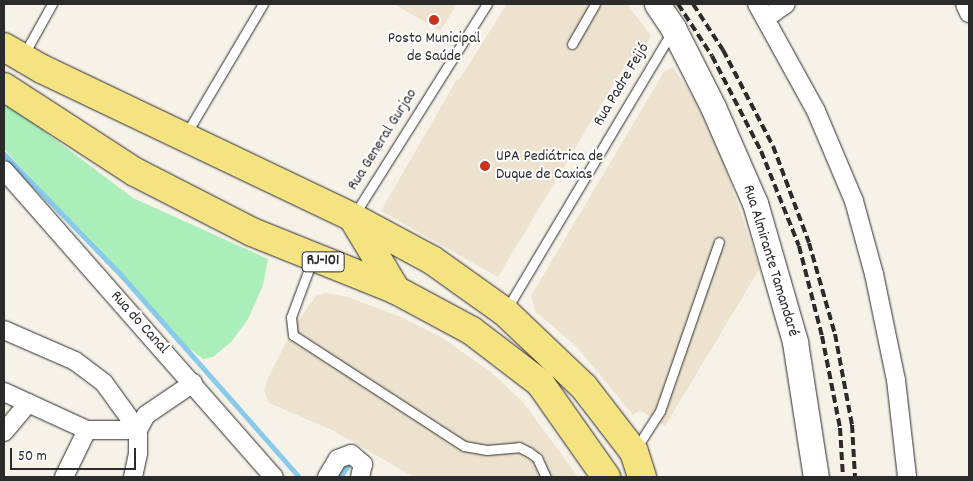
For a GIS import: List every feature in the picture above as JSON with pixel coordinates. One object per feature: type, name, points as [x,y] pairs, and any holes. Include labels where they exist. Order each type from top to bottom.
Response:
[{"type":"main road","name":"Rua Almirante Tamandaré","points":[[657,4],[673,28],[713,107],[756,203],[794,342],[816,477]]},
{"type":"main road","points":[[13,52],[184,139],[352,217],[432,260],[505,312],[584,387],[638,465]]},
{"type":"main road","name":"RJ-101","points":[[4,87],[135,172],[252,232],[396,290],[472,331],[540,383],[606,477]]},
{"type":"main road","points":[[352,217],[396,290]]},
{"type":"street","points":[[786,4],[762,11],[816,110],[854,201],[874,274],[896,380],[907,477]]},
{"type":"street","points":[[965,4],[969,13]]},
{"type":"street","name":"Rua do Canal","points":[[4,170],[274,477]]},
{"type":"street","points":[[4,330],[75,361],[104,383],[138,430]]},
{"type":"street","points":[[133,477],[138,454],[138,430],[146,415],[193,383]]},
{"type":"street","points":[[4,392],[87,430],[138,430]]},
{"type":"street","points":[[4,432],[28,403]]},
{"type":"street","points":[[64,477],[87,430]]},
{"type":"street","points":[[327,477],[343,455],[359,457],[361,471]]},
{"type":"lane","points":[[13,52],[52,4]]},
{"type":"lane","points":[[184,139],[262,4]]},
{"type":"lane","name":"Rua General Gurjao","points":[[352,217],[487,4]]},
{"type":"lane","points":[[572,44],[595,4]]},
{"type":"lane","name":"Rua Padre Feijó","points":[[505,312],[673,28]]},
{"type":"lane","points":[[638,465],[660,411],[719,242]]},
{"type":"lane","points":[[313,258],[291,317],[293,335],[464,446],[487,450],[518,447],[529,452],[537,458],[546,477]]},
{"type":"shaded area","name":"Posto Municipal de Saúde","points":[[394,4],[457,4],[440,31]]},
{"type":"shaded area","points":[[507,4],[627,4],[651,36],[631,68],[625,65],[498,277],[381,211],[457,79],[459,80]]},
{"type":"shaded area","points":[[673,67],[696,102],[724,164],[760,268],[665,426],[640,410],[633,415],[578,348],[536,312],[531,296],[664,72]]},
{"type":"shaded area","points":[[325,293],[348,297],[401,317],[441,337],[491,372],[523,402],[578,477],[414,477],[332,430],[269,403],[264,391],[268,378],[295,325],[316,296]]},
{"type":"green space","points":[[8,104],[133,198],[268,259],[263,285],[248,319],[231,342],[213,357],[203,359],[186,346],[4,149],[4,106]]},
{"type":"waterway","points":[[4,154],[121,275],[299,477]]},
{"type":"waterway","points":[[340,477],[352,459]]},
{"type":"railway","points":[[678,4],[712,56],[761,151],[799,246],[822,336],[840,428],[843,477]]},
{"type":"railway","points":[[693,4],[723,50],[773,146],[809,243],[835,334],[852,425],[855,477]]},
{"type":"place","name":"Posto Municipal de Saúde","points":[[434,20]]},
{"type":"place","name":"UPA Pediátrica de Duque de Caxias","points":[[485,166]]}]
